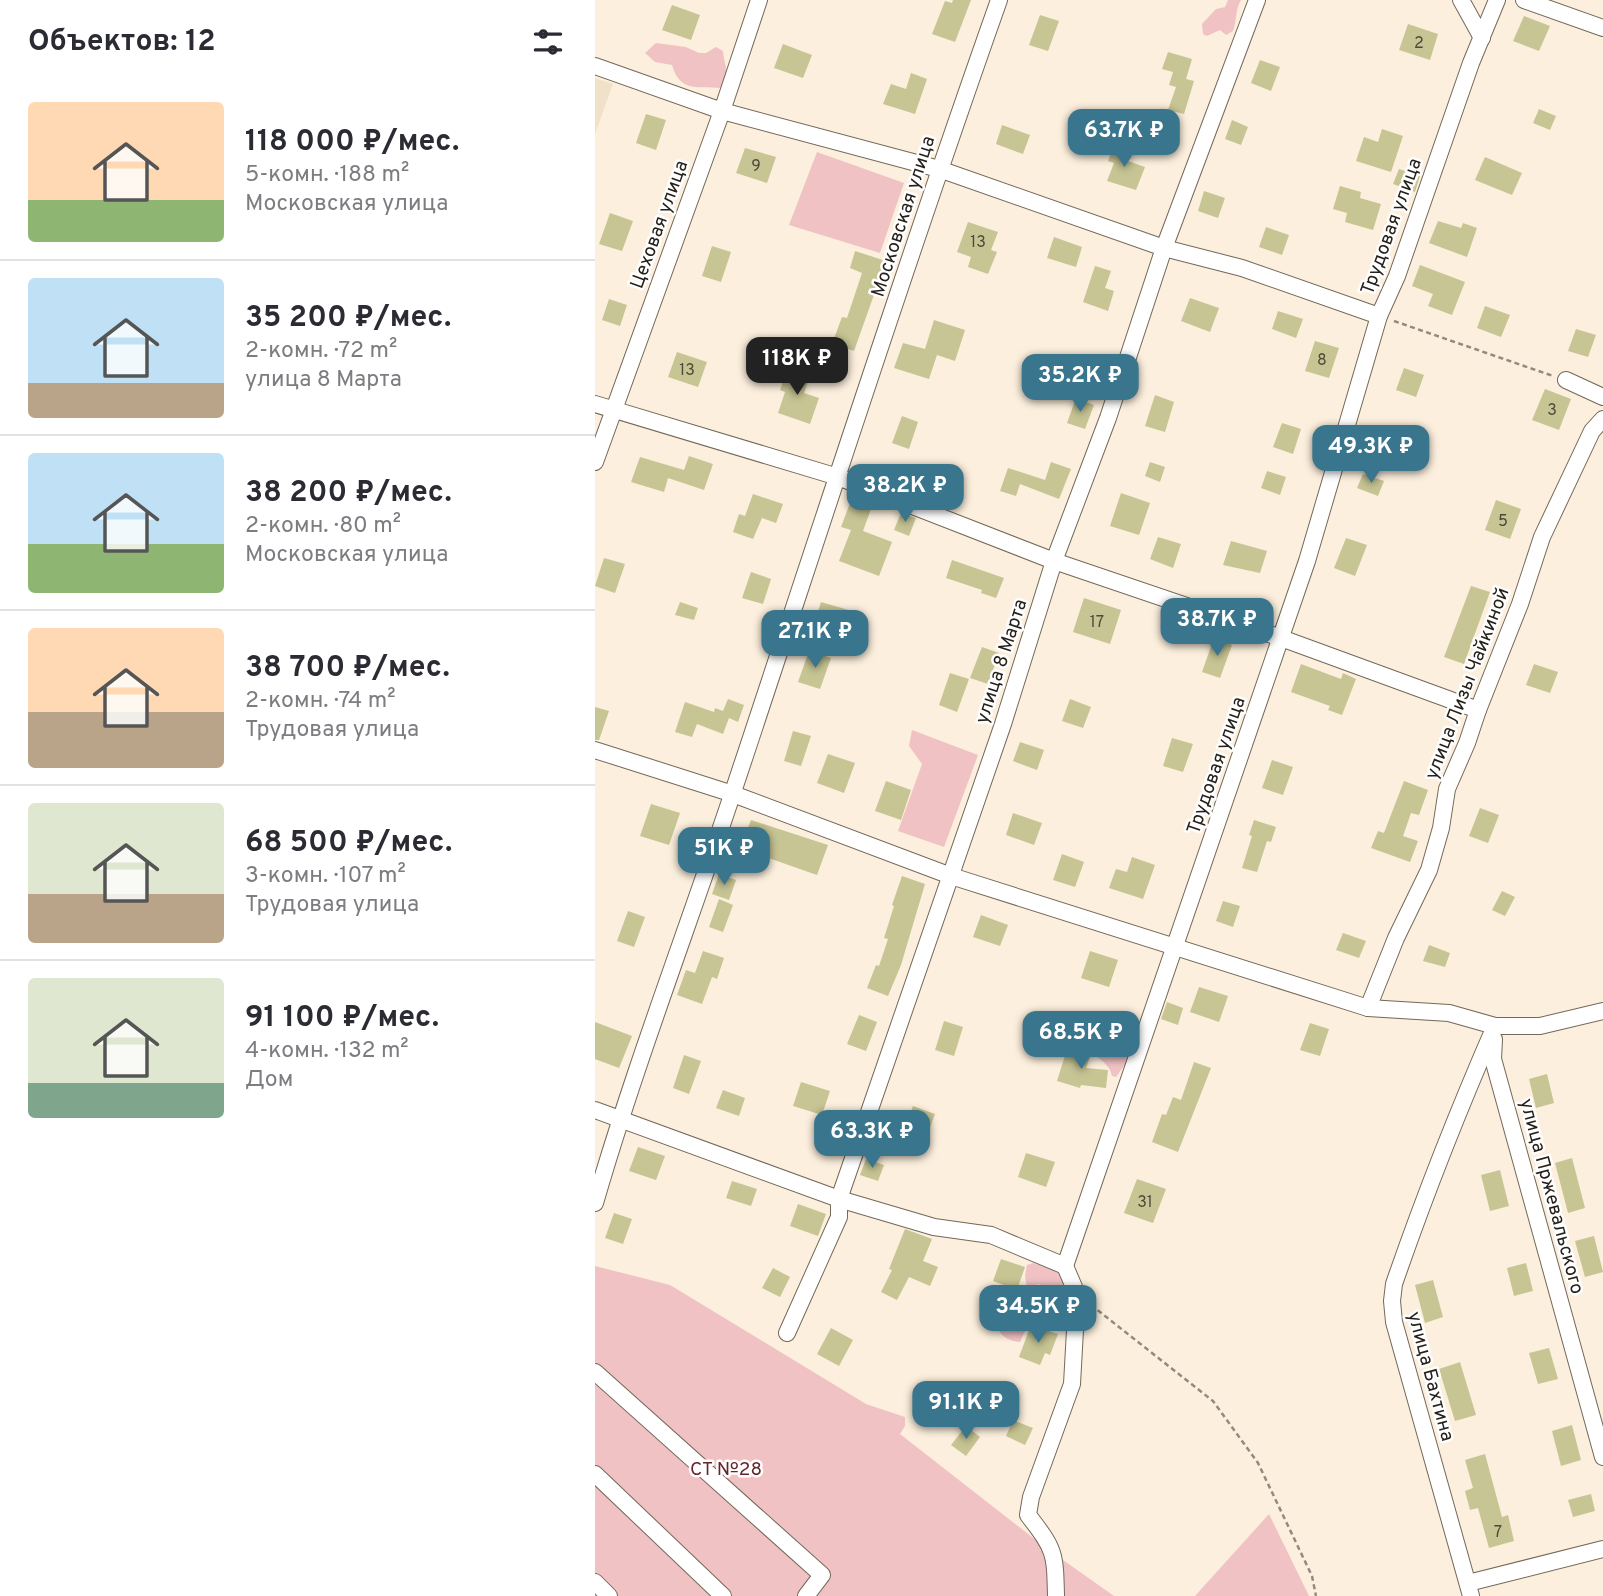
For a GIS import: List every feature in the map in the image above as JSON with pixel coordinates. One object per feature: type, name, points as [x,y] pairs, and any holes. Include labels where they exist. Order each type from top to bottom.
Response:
[{"type":"street","name":"Цеховая улица","points":[[595,462],[722,111],[759,0]]},
{"type":"street","name":"Московская улица","points":[[595,1203],[619,1120],[733,794],[939,169],[999,0]]},
{"type":"street","name":"улица 8 Марта","points":[[787,1333],[839,1217],[839,1199],[1003,724],[1054,561],[1108,418],[1164,248],[1257,0]]},
{"type":"street","points":[[1461,0],[1482,38]]},
{"type":"street","name":"Трудовая улица","points":[[1065,1266],[1281,638],[1327,496],[1379,316],[1397,276],[1497,0]]},
{"type":"street","points":[[1524,0],[1603,28]]},
{"type":"street","points":[[595,66],[722,111],[939,169],[1164,248],[1242,268],[1379,316]]},
{"type":"street","points":[[1566,380],[1603,397]]},
{"type":"street","points":[[595,404],[838,477],[1054,561],[1281,638],[1478,710]]},
{"type":"street","name":"улица Лизы Чайкиной","points":[[1368,1008],[1396,938],[1429,870],[1441,828],[1447,789],[1468,743],[1542,537],[1593,431],[1603,419]]},
{"type":"street","points":[[595,750],[733,794],[951,876],[1368,1008],[1450,1013],[1495,1026],[1539,1026],[1603,1011]]},
{"type":"street","name":"улица Пржевальского","points":[[1495,1026],[1493,1059],[1603,1457]]},
{"type":"street","name":"улица Бахтина","points":[[1469,1589],[1394,1322],[1392,1301],[1394,1284],[1435,1173],[1495,1026]]},
{"type":"street","points":[[595,1110],[839,1199],[934,1227],[991,1235],[1065,1266],[1077,1294],[1072,1384],[1031,1497],[1028,1515],[1049,1542],[1053,1553],[1056,1596]]},
{"type":"street","points":[[595,1372],[822,1575],[806,1596]]},
{"type":"street","points":[[595,1474],[723,1596]]},
{"type":"street","points":[[1469,1589],[1603,1549]]},
{"type":"street","points":[[595,1582],[609,1596]]},
{"type":"path","points":[[1379,316],[1566,380]]},
{"type":"path","points":[[1077,1294],[1213,1401],[1258,1463],[1312,1576],[1316,1596]]},
{"type":"shaded area","points":[[595,78],[613,84],[595,134]]},
{"type":"green space","points":[[1228,0],[1241,0],[1233,31],[1226,35],[1220,30],[1207,36],[1203,34],[1202,24],[1216,9],[1225,7]]},
{"type":"green space","points":[[656,43],[686,47],[699,53],[706,53],[716,47],[723,51],[726,75],[724,84],[720,88],[685,84],[675,74],[672,65],[655,62],[645,53]]},
{"type":"green space","points":[[817,152],[904,183],[880,253],[789,225]]},
{"type":"green space","points":[[912,730],[978,755],[944,847],[898,831],[922,764],[909,746]]},
{"type":"green space","points":[[1087,1031],[1121,1042],[1126,1047],[1129,1059],[1116,1077],[1112,1076],[1106,1064],[1073,1039]]},
{"type":"green space","points":[[1033,1263],[1058,1271],[1067,1279],[1067,1295],[1056,1314],[1052,1317],[1044,1312],[1038,1314],[1035,1321],[1028,1324],[1020,1342],[1011,1340],[1004,1336],[994,1322],[1016,1305],[1033,1309],[1036,1300],[1049,1293],[1046,1287],[1038,1284],[1032,1290],[1027,1289],[1027,1265]]},
{"type":"green space","name":"СТ №28","points":[[595,1266],[670,1285],[866,1404],[905,1417],[905,1426],[900,1434],[1046,1548],[1114,1596],[595,1596]]},
{"type":"green space","points":[[1269,1514],[1309,1596],[1195,1596]]},
{"type":"building","points":[[953,0],[971,0],[955,42],[932,34],[945,1],[952,3]]},
{"type":"building","points":[[672,5],[700,15],[691,40],[662,30]]},
{"type":"building","points":[[1040,15],[1059,21],[1048,51],[1029,45]]},
{"type":"building","points":[[1524,16],[1550,26],[1539,51],[1513,41]]},
{"type":"building","points":[[1408,24],[1438,34],[1430,60],[1399,50]]},
{"type":"building","points":[[783,44],[812,55],[803,78],[774,68]]},
{"type":"building","points":[[1168,52],[1192,59],[1186,79],[1194,81],[1184,114],[1168,110],[1176,87],[1169,85],[1173,72],[1162,69]]},
{"type":"building","points":[[1260,60],[1280,67],[1271,91],[1251,83]]},
{"type":"building","points":[[911,73],[927,79],[915,114],[883,104],[891,84],[906,89]]},
{"type":"building","points":[[1539,109],[1556,116],[1550,130],[1533,123]]},
{"type":"building","points":[[646,114],[666,120],[656,150],[636,143]]},
{"type":"building","points":[[1232,120],[1248,127],[1241,145],[1225,139]]},
{"type":"building","points":[[1002,125],[1030,135],[1023,154],[996,144]]},
{"type":"building","points":[[1382,129],[1403,136],[1391,172],[1356,161],[1364,137],[1378,142]]},
{"type":"building","points":[[1114,144],[1132,150],[1128,161],[1145,167],[1136,190],[1107,181],[1114,163],[1108,161]]},
{"type":"building","points":[[745,148],[776,157],[767,183],[736,173]]},
{"type":"building","points":[[1485,157],[1522,173],[1512,195],[1475,180]]},
{"type":"building","points":[[1399,169],[1420,176],[1415,192],[1393,184]]},
{"type":"building","points":[[1340,186],[1361,192],[1360,198],[1381,204],[1373,230],[1345,222],[1347,213],[1333,209]]},
{"type":"building","points":[[1204,191],[1225,198],[1218,218],[1198,211]]},
{"type":"building","points":[[610,213],[633,221],[622,251],[599,244]]},
{"type":"building","points":[[1438,221],[1461,228],[1463,223],[1477,228],[1467,257],[1429,243]]},
{"type":"building","points":[[968,222],[998,232],[991,250],[997,252],[988,274],[968,267],[971,257],[957,252]]},
{"type":"building","points":[[1266,227],[1289,235],[1282,255],[1259,247]]},
{"type":"building","points":[[1054,237],[1082,247],[1076,267],[1047,258]]},
{"type":"building","points":[[712,246],[731,252],[721,282],[702,276]]},
{"type":"building","points":[[855,251],[886,261],[854,351],[832,344],[842,317],[847,318],[862,273],[850,268]]},
{"type":"building","points":[[1420,265],[1465,282],[1452,315],[1428,306],[1433,294],[1412,286]]},
{"type":"building","points":[[1095,266],[1111,271],[1105,288],[1114,291],[1108,311],[1083,302]]},
{"type":"building","points":[[1190,298],[1219,308],[1210,332],[1181,321]]},
{"type":"building","points":[[609,299],[627,305],[620,326],[602,320]]},
{"type":"building","points":[[1485,306],[1510,315],[1501,337],[1477,328]]},
{"type":"building","points":[[1278,311],[1303,319],[1296,338],[1272,329]]},
{"type":"building","points":[[934,320],[965,330],[955,361],[937,355],[929,379],[894,368],[903,343],[925,349]]},
{"type":"building","points":[[1576,329],[1596,335],[1588,357],[1568,351]]},
{"type":"building","points":[[1315,341],[1339,348],[1329,378],[1305,371]]},
{"type":"building","points":[[677,352],[707,362],[698,387],[668,377]]},
{"type":"building","points":[[1052,359],[1076,367],[1070,384],[1046,376]]},
{"type":"building","points":[[788,368],[810,376],[804,393],[819,398],[810,424],[778,413],[785,392],[780,390]]},
{"type":"building","points":[[1404,368],[1424,375],[1416,397],[1396,390]]},
{"type":"building","points":[[1545,389],[1571,399],[1559,430],[1532,420]]},
{"type":"building","points":[[1155,395],[1174,402],[1165,432],[1145,426]]},
{"type":"building","points":[[1076,398],[1094,405],[1085,429],[1067,423]]},
{"type":"building","points":[[902,416],[918,422],[909,449],[892,443]]},
{"type":"building","points":[[1282,423],[1301,429],[1293,454],[1273,447]]},
{"type":"building","points":[[1383,425],[1403,432],[1395,456],[1374,449]]},
{"type":"building","points":[[689,456],[713,464],[704,490],[668,478],[664,492],[631,482],[640,457],[684,470]]},
{"type":"building","points":[[1051,462],[1071,469],[1059,499],[1020,484],[1016,496],[1000,491],[1008,468],[1045,480]]},
{"type":"building","points":[[1150,462],[1165,467],[1160,482],[1145,476]]},
{"type":"building","points":[[1267,471],[1286,477],[1280,495],[1261,488]]},
{"type":"building","points":[[1363,474],[1384,481],[1378,496],[1357,488]]},
{"type":"building","points":[[1121,493],[1150,503],[1139,535],[1110,526]]},
{"type":"building","points":[[753,494],[783,504],[776,523],[762,518],[753,539],[733,532],[739,514],[745,516]]},
{"type":"building","points":[[1496,500],[1521,509],[1510,539],[1485,530]]},
{"type":"building","points":[[850,503],[871,509],[863,531],[892,542],[879,576],[839,561],[851,530],[841,527]]},
{"type":"building","points":[[901,513],[916,518],[909,536],[894,530]]},
{"type":"building","points":[[1158,537],[1181,544],[1173,568],[1150,559]]},
{"type":"building","points":[[1346,538],[1367,545],[1355,576],[1334,568]]},
{"type":"building","points":[[1231,541],[1267,551],[1260,573],[1223,565]]},
{"type":"building","points":[[604,558],[625,564],[615,593],[595,586]]},
{"type":"building","points":[[952,560],[1004,578],[996,598],[981,593],[982,590],[946,578]]},
{"type":"building","points":[[751,572],[771,579],[763,604],[742,598]]},
{"type":"building","points":[[1471,586],[1490,592],[1464,664],[1444,657]]},
{"type":"building","points":[[1084,598],[1121,610],[1110,644],[1073,632]]},
{"type":"building","points":[[680,602],[698,608],[694,620],[675,615]]},
{"type":"building","points":[[821,602],[852,611],[846,631],[815,621]]},
{"type":"building","points":[[1214,638],[1232,645],[1220,678],[1202,672]]},
{"type":"building","points":[[982,647],[999,653],[988,684],[970,678]]},
{"type":"building","points":[[809,651],[831,658],[820,689],[798,682]]},
{"type":"building","points":[[1301,664],[1341,679],[1343,673],[1356,679],[1342,715],[1328,710],[1330,706],[1291,692]]},
{"type":"building","points":[[1534,664],[1558,672],[1550,693],[1526,685]]},
{"type":"building","points":[[950,673],[969,679],[957,712],[939,705]]},
{"type":"building","points":[[728,699],[744,705],[738,722],[729,718],[723,734],[697,724],[692,737],[675,732],[685,702],[714,712],[715,708],[723,711]]},
{"type":"building","points":[[1070,699],[1091,707],[1083,728],[1062,721]]},
{"type":"building","points":[[595,707],[609,711],[599,740],[595,740]]},
{"type":"building","points":[[793,731],[811,736],[801,766],[784,761]]},
{"type":"building","points":[[1172,738],[1193,744],[1183,772],[1163,766]]},
{"type":"building","points":[[1020,742],[1044,750],[1037,770],[1013,761]]},
{"type":"building","points":[[828,754],[855,763],[844,793],[817,783]]},
{"type":"building","points":[[1272,760],[1293,767],[1283,795],[1262,788]]},
{"type":"building","points":[[886,781],[911,790],[901,820],[875,811]]},
{"type":"building","points":[[1404,781],[1428,790],[1419,815],[1411,813],[1403,836],[1418,841],[1410,862],[1371,848],[1378,831],[1384,833]]},
{"type":"building","points":[[651,804],[680,813],[669,845],[640,836]]},
{"type":"building","points":[[1480,808],[1499,815],[1488,843],[1469,836]]},
{"type":"building","points":[[1013,813],[1042,823],[1034,845],[1006,835]]},
{"type":"building","points":[[751,820],[828,845],[817,875],[740,848]]},
{"type":"building","points":[[1254,820],[1276,827],[1271,842],[1267,841],[1257,872],[1242,868]]},
{"type":"building","points":[[1062,854],[1084,862],[1075,887],[1053,880]]},
{"type":"building","points":[[1132,857],[1155,865],[1143,899],[1109,888],[1116,869],[1127,872]]},
{"type":"building","points":[[719,874],[736,880],[729,900],[712,894]]},
{"type":"building","points":[[902,876],[925,884],[901,965],[888,996],[867,988],[876,965],[879,966],[888,939],[884,938]]},
{"type":"building","points":[[1502,891],[1515,897],[1505,916],[1492,910]]},
{"type":"building","points":[[719,899],[733,905],[723,932],[709,927]]},
{"type":"building","points":[[1223,901],[1240,906],[1233,927],[1216,921]]},
{"type":"building","points":[[628,911],[645,917],[634,947],[617,941]]},
{"type":"building","points":[[981,915],[1008,925],[1000,946],[973,937]]},
{"type":"building","points":[[1343,933],[1366,941],[1359,958],[1336,950]]},
{"type":"building","points":[[1429,945],[1450,953],[1445,967],[1423,961]]},
{"type":"building","points":[[703,951],[724,958],[717,979],[712,977],[702,1004],[677,995],[686,970],[695,973]]},
{"type":"building","points":[[1090,951],[1118,960],[1109,987],[1081,978]]},
{"type":"building","points":[[1199,987],[1228,996],[1219,1022],[1190,1012]]},
{"type":"building","points":[[1167,1002],[1183,1008],[1178,1025],[1161,1019]]},
{"type":"building","points":[[859,1015],[877,1022],[866,1051],[847,1044]]},
{"type":"building","points":[[1104,1015],[1119,1019],[1113,1037],[1098,1032]]},
{"type":"building","points":[[944,1021],[963,1027],[954,1056],[935,1050]]},
{"type":"building","points":[[595,1022],[632,1036],[619,1068],[595,1059]]},
{"type":"building","points":[[1310,1023],[1329,1029],[1320,1056],[1300,1050]]},
{"type":"building","points":[[1068,1046],[1091,1054],[1086,1068],[1108,1070],[1106,1088],[1081,1085],[1080,1088],[1057,1081]]},
{"type":"building","points":[[684,1055],[701,1061],[689,1094],[673,1088]]},
{"type":"building","points":[[1194,1062],[1211,1068],[1178,1152],[1152,1142],[1162,1114],[1166,1115],[1173,1097],[1181,1100]]},
{"type":"building","points":[[1547,1074],[1554,1103],[1536,1108],[1529,1079]]},
{"type":"building","points":[[801,1082],[830,1091],[822,1115],[793,1106]]},
{"type":"building","points":[[723,1090],[745,1098],[739,1116],[716,1108]]},
{"type":"building","points":[[913,1106],[935,1114],[923,1146],[901,1138]]},
{"type":"building","points":[[638,1147],[665,1156],[656,1180],[629,1171]]},
{"type":"building","points":[[1026,1153],[1055,1162],[1046,1187],[1018,1177]]},
{"type":"building","points":[[1572,1158],[1585,1208],[1568,1213],[1555,1163]]},
{"type":"building","points":[[866,1159],[884,1165],[878,1181],[860,1175]]},
{"type":"building","points":[[1500,1170],[1509,1206],[1490,1211],[1481,1175]]},
{"type":"building","points":[[1137,1179],[1166,1189],[1153,1223],[1124,1213]]},
{"type":"building","points":[[732,1181],[757,1189],[751,1206],[726,1198]]},
{"type":"building","points":[[798,1204],[826,1214],[818,1236],[790,1226]]},
{"type":"building","points":[[614,1213],[632,1219],[623,1244],[605,1238]]},
{"type":"building","points":[[905,1229],[932,1239],[923,1261],[938,1267],[930,1286],[909,1277],[897,1300],[881,1292],[892,1270],[889,1269]]},
{"type":"building","points":[[1594,1236],[1603,1272],[1585,1277],[1575,1241]]},
{"type":"building","points":[[1001,1259],[1025,1267],[1017,1290],[993,1281]]},
{"type":"building","points":[[1526,1263],[1533,1291],[1514,1296],[1507,1268]]},
{"type":"building","points":[[773,1268],[790,1277],[780,1297],[762,1288]]},
{"type":"building","points":[[1433,1280],[1443,1317],[1425,1323],[1415,1285]]},
{"type":"building","points":[[1031,1325],[1058,1334],[1050,1355],[1045,1353],[1040,1365],[1019,1357]]},
{"type":"building","points":[[831,1328],[853,1340],[839,1366],[817,1354]]},
{"type":"building","points":[[1549,1348],[1558,1379],[1538,1384],[1529,1353]]},
{"type":"building","points":[[1460,1362],[1476,1415],[1455,1421],[1439,1369]]},
{"type":"building","points":[[995,1387],[1013,1395],[998,1414],[985,1409]]},
{"type":"building","points":[[1013,1420],[1033,1428],[1025,1445],[1006,1436]]},
{"type":"building","points":[[1572,1425],[1581,1460],[1561,1466],[1552,1431]]},
{"type":"building","points":[[966,1426],[980,1437],[966,1456],[951,1445]]},
{"type":"building","points":[[1485,1454],[1502,1517],[1508,1515],[1514,1541],[1489,1548],[1478,1508],[1470,1510],[1465,1491],[1473,1488],[1465,1460]]},
{"type":"building","points":[[1591,1494],[1595,1511],[1573,1517],[1568,1500]]}]
